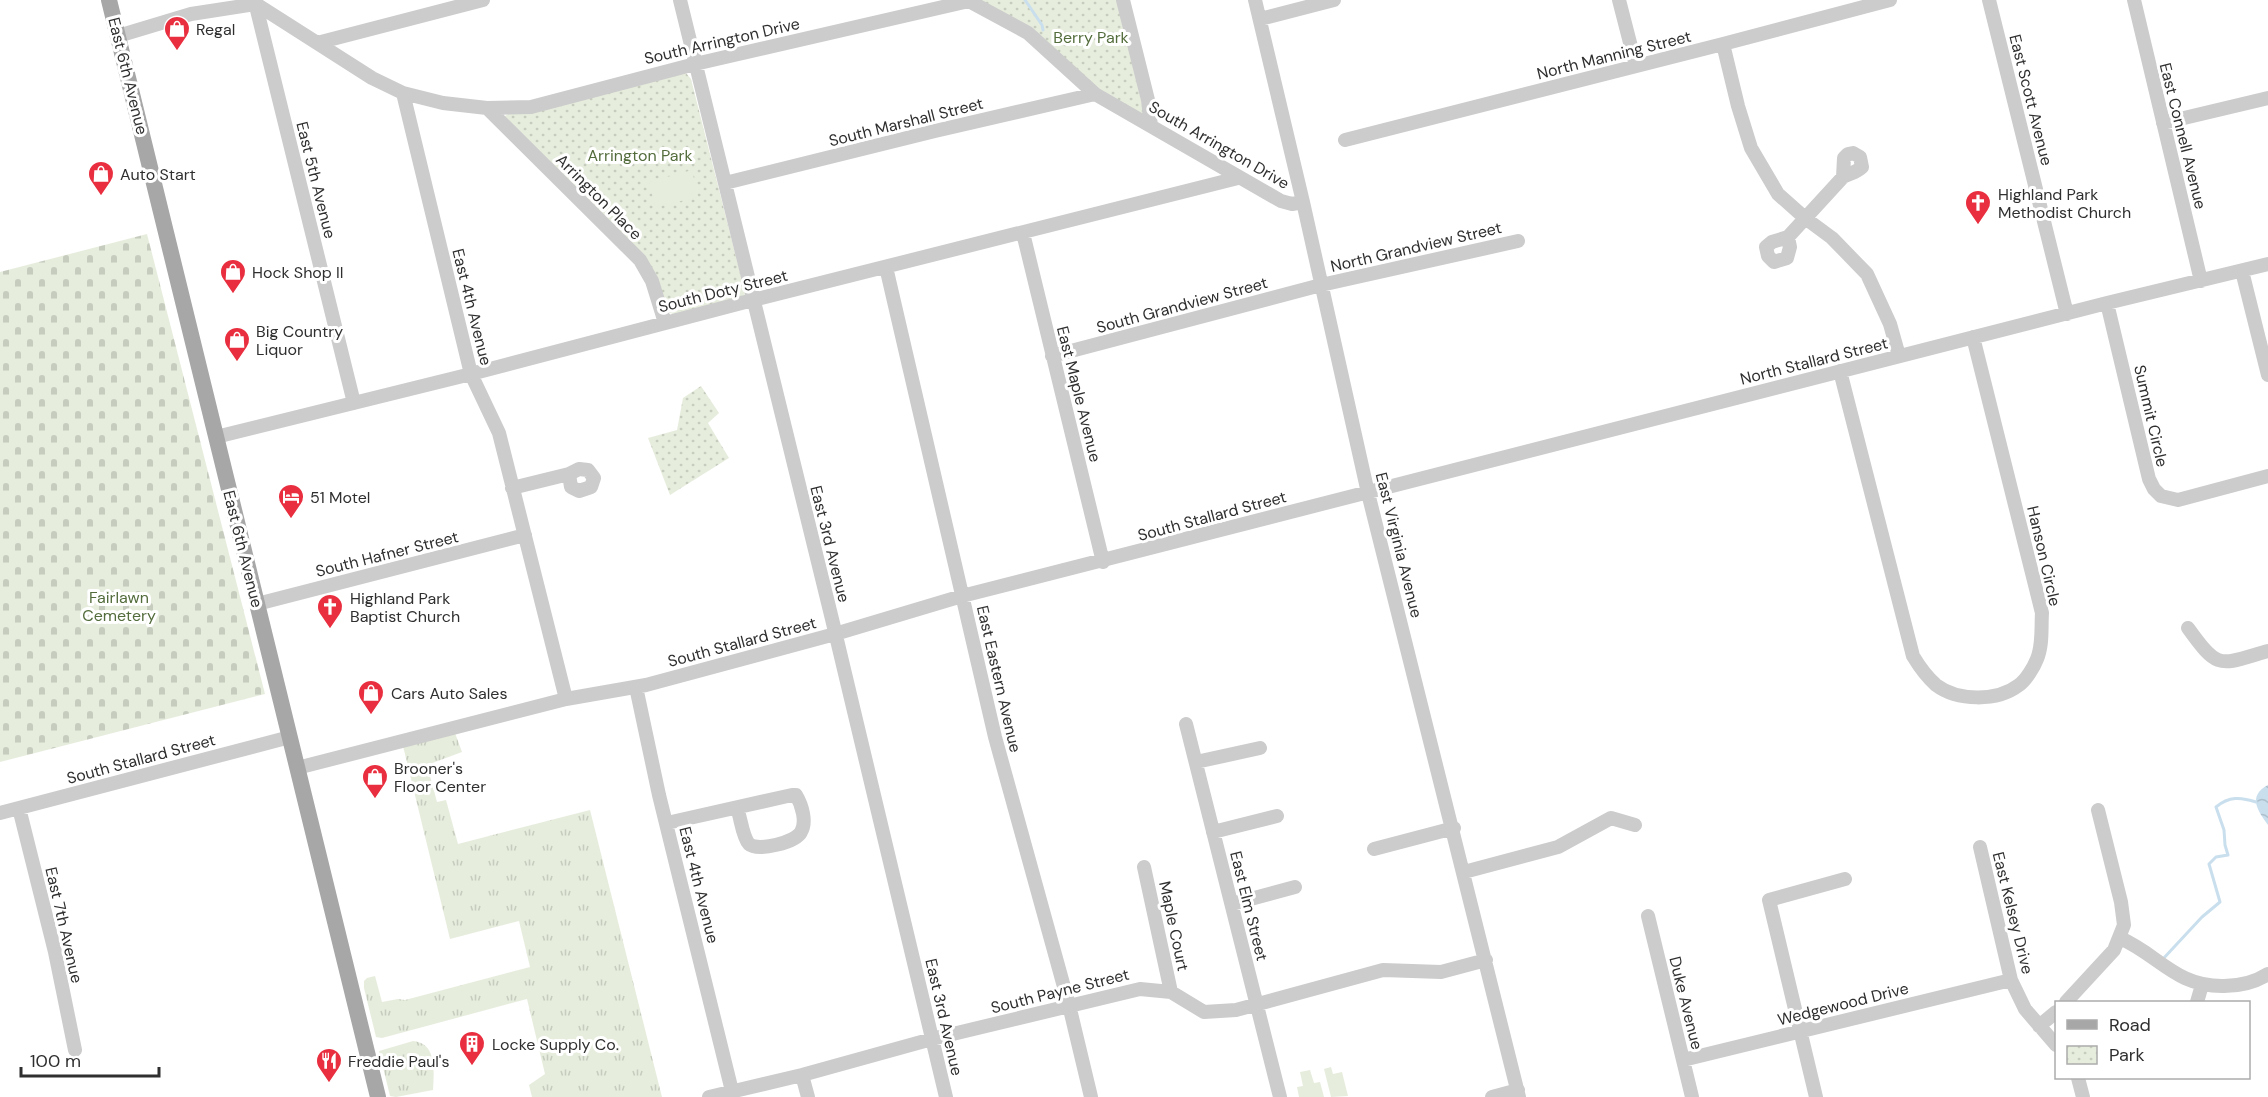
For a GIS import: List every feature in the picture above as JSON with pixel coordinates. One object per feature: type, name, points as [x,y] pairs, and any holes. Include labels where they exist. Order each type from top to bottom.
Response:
[{"type":"main road","name":"East 6th Avenue","points":[[109,0],[378,1097]]},
{"type":"street","points":[[317,44],[483,0]]},
{"type":"street","name":"East 3rd Avenue","points":[[680,0],[946,1097]]},
{"type":"street","points":[[1123,0],[1148,100],[1151,126]]},
{"type":"street","name":"East Virginia Avenue","points":[[1255,0],[1368,493],[1454,828],[1518,1094]]},
{"type":"street","points":[[1260,19],[1335,0]]},
{"type":"street","points":[[1619,0],[1635,66]]},
{"type":"street","name":"North Manning Street","points":[[1345,140],[1723,45],[1890,0]]},
{"type":"street","name":"East Scott Avenue","points":[[1989,0],[2067,314]]},
{"type":"street","name":"East Connell Avenue","points":[[2134,0],[2201,281]]},
{"type":"street","name":"South Arrington Drive","points":[[255,2],[372,78],[403,93],[443,103],[488,108],[531,106],[695,64],[969,1],[1028,33],[1095,94],[1281,201],[1292,204],[1303,202]]},
{"type":"street","points":[[118,36],[191,14],[255,2]]},
{"type":"street","name":"East 5th Avenue","points":[[255,2],[354,403]]},
{"type":"street","points":[[1723,45],[1751,148],[1779,194],[1805,218],[1832,238],[1867,274],[1890,324],[1899,356]]},
{"type":"street","name":"East 4th Avenue","points":[[403,93],[471,374],[499,434],[566,699]]},
{"type":"street","name":"South Marshall Street","points":[[724,183],[1095,94]]},
{"type":"street","points":[[2163,123],[2268,98]]},
{"type":"street","name":"Arrington Place","points":[[488,108],[639,260],[652,281],[665,323]]},
{"type":"street","name":"South Doty Street","points":[[216,437],[471,374],[1238,177]]},
{"type":"street","points":[[1788,237],[1843,177]]},
{"type":"street","name":"East Maple Avenue","points":[[1023,233],[1103,562]]},
{"type":"street","name":"North Grandview Street","points":[[1321,285],[1518,241]]},
{"type":"street","name":"North Stallard Street","points":[[1368,493],[1973,337],[2268,264]]},
{"type":"street","name":"East Eastern Avenue","points":[[886,267],[995,737],[1069,1005],[1091,1097]]},
{"type":"street","points":[[2242,271],[2268,375]]},
{"type":"street","name":"South Grandview Street","points":[[1052,356],[1321,285]]},
{"type":"street","name":"Summit Circle","points":[[2107,303],[2149,479],[2154,489],[2161,496],[2178,500],[2268,476]]},
{"type":"street","name":"Hanson Circle","points":[[1840,371],[1913,656],[1936,685],[1958,697],[1996,695],[2020,685],[2038,658],[2042,613],[1973,337]]},
{"type":"street","points":[[512,488],[569,474]]},
{"type":"street","name":"South Stallard Street","points":[[297,768],[566,699],[636,687],[835,634],[962,596],[1368,493]]},
{"type":"street","name":"South Hafner Street","points":[[257,604],[525,535]]},
{"type":"street","points":[[2188,628],[2203,650],[2215,660],[2230,662],[2268,651]]},
{"type":"street","name":"East 4th Avenue","points":[[636,687],[732,1091]]},
{"type":"street","name":"East Elm Street","points":[[1186,724],[1280,1097]]},
{"type":"street","name":"South Stallard Street","points":[[0,813],[290,737]]},
{"type":"street","points":[[1196,762],[1260,748]]},
{"type":"street","points":[[667,823],[796,795],[804,818],[803,829],[800,835],[793,839],[759,848],[747,842],[737,808]]},
{"type":"street","name":"East 7th Avenue","points":[[19,808],[55,952],[75,1050]]},
{"type":"street","points":[[2067,1001],[2114,950],[2124,925],[2098,810]]},
{"type":"street","points":[[1214,832],[1277,816]]},
{"type":"street","points":[[1464,872],[1558,847],[1611,818],[1635,825]]},
{"type":"street","points":[[1374,849],[1454,828]]},
{"type":"street","name":"East Kelsey Drive","points":[[1980,847],[2011,980],[2025,1009],[2055,1044]]},
{"type":"street","name":"Maple Court","points":[[1144,867],[1171,992]]},
{"type":"street","points":[[1816,1097],[1769,900],[1845,879]]},
{"type":"street","points":[[1232,904],[1295,887]]},
{"type":"street","name":"Duke Avenue","points":[[1648,916],[1692,1097]]},
{"type":"street","points":[[2120,938],[2144,951],[2159,964],[2182,978],[2202,985],[2242,985],[2259,980],[2268,974]]},
{"type":"street","name":"South Payne Street","points":[[709,1097],[1140,988],[1171,992],[1203,1012],[1236,1010],[1383,970],[1441,972],[1486,960]]},
{"type":"street","name":"Wedgewood Drive","points":[[1683,1060],[2011,980]]},
{"type":"street","points":[[2197,1001],[2202,985]]},
{"type":"street","points":[[2039,1026],[2055,1013]]},
{"type":"street","points":[[802,1075],[808,1097]]},
{"type":"street","points":[[2078,1079],[2083,1097]]},
{"type":"street","points":[[1492,1097],[1518,1094]]},
{"type":"green space","name":"Berry Park","points":[[976,0],[1119,0],[1146,123],[1098,92]]},
{"type":"green space","name":"Arrington Park","points":[[686,73],[691,79],[746,296],[675,315],[666,311],[661,293],[505,119],[505,116]]},
{"type":"green space","points":[[692,170],[698,197],[655,207],[649,182]]},
{"type":"green space","name":"Fairlawn Cemetery","points":[[147,234],[265,694],[0,762],[0,272]]},
{"type":"green space","points":[[701,386],[719,413],[708,423],[729,458],[670,495],[648,438],[677,430],[683,398]]},
{"type":"green space","points":[[455,733],[462,752],[427,765],[437,802],[446,800],[458,844],[590,810],[662,1097],[532,1097],[529,1085],[545,1074],[527,999],[382,1038],[376,1037],[364,988],[364,981],[367,978],[375,976],[382,1002],[405,1000],[530,967],[519,921],[450,939],[403,746]]},
{"type":"green space","points":[[413,1041],[421,1043],[430,1052],[433,1067],[433,1090],[396,1097],[390,1096],[379,1051]]},
{"type":"green space","points":[[1331,1067],[1333,1074],[1342,1072],[1348,1096],[1331,1097],[1324,1069]]},
{"type":"green space","points":[[1310,1070],[1314,1083],[1320,1082],[1324,1097],[1299,1097],[1297,1087],[1303,1086],[1300,1072]]},
{"type":"water","points":[[2268,785],[2268,825],[2258,809],[2256,799],[2262,789]]},
{"type":"waterway","points":[[1025,0],[1043,30]]},
{"type":"waterway","points":[[2162,960],[2202,917],[2220,902],[2209,864],[2216,857],[2228,855],[2224,830],[2216,807],[2235,798],[2256,802]]},
{"type":"place","name":"Regal","points":[[177,52]]},
{"type":"place","name":"Auto Start","points":[[101,197]]},
{"type":"place","name":"Highland Park Methodist Church","points":[[1978,226]]},
{"type":"place","name":"Hock Shop II","points":[[233,295]]},
{"type":"place","name":"Big Country Liquor","points":[[237,363]]},
{"type":"place","name":"51 Motel","points":[[291,520]]},
{"type":"place","name":"Highland Park Baptist Church","points":[[330,630]]},
{"type":"place","name":"Cars Auto Sales","points":[[371,716]]},
{"type":"place","name":"Brooner's Floor Center","points":[[375,800]]},
{"type":"place","name":"Locke Supply Co.","points":[[472,1067]]},
{"type":"place","name":"Freddie Paul's","points":[[329,1084]]}]
